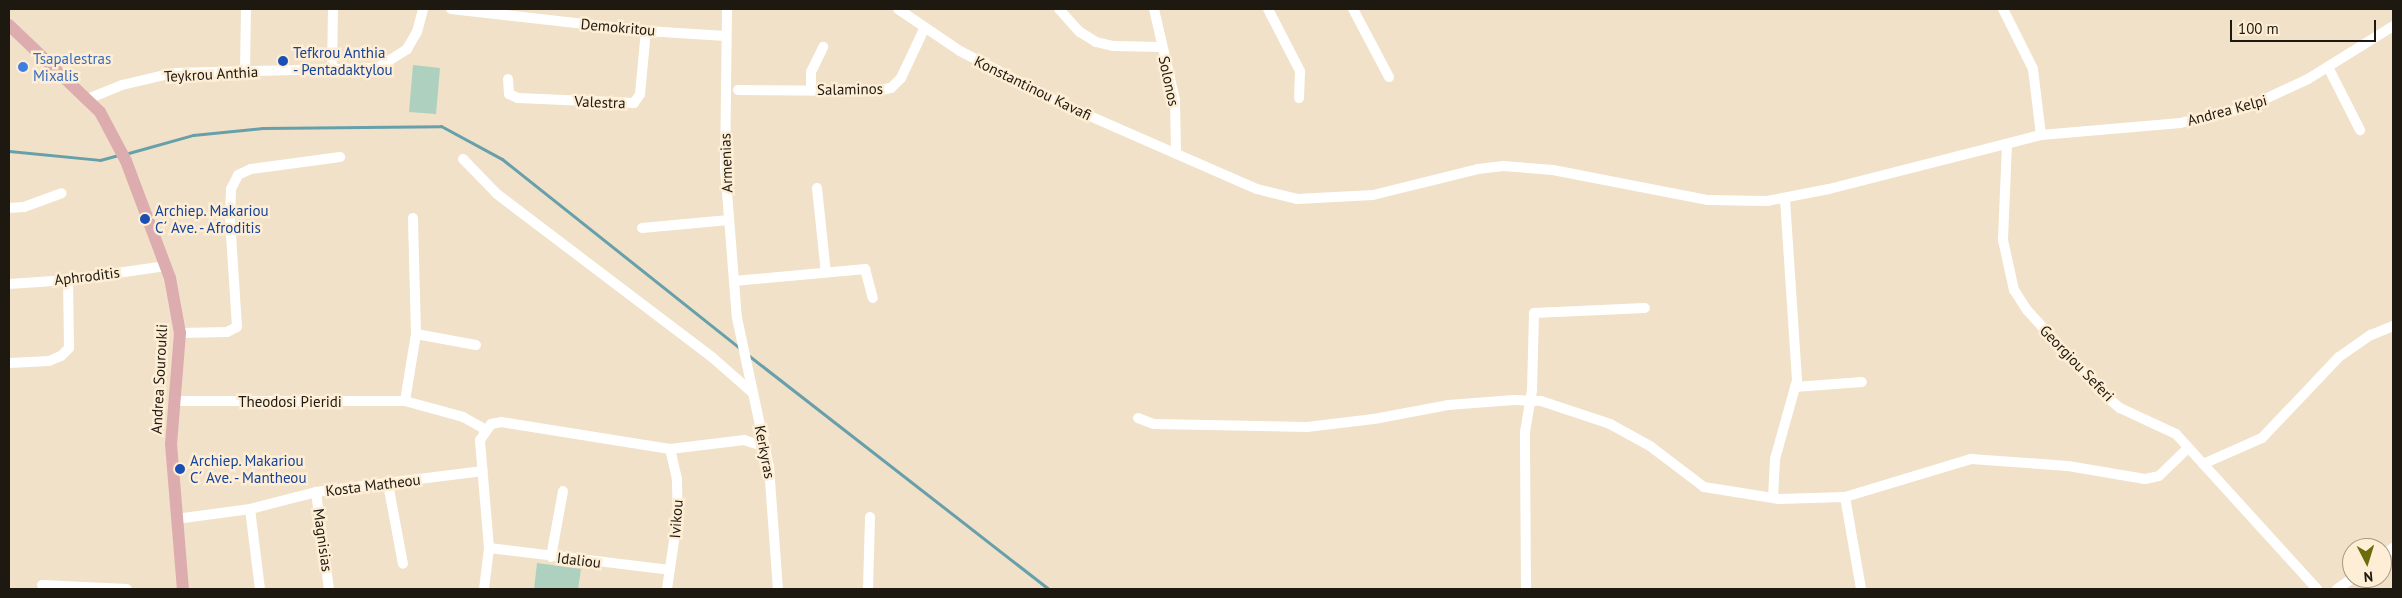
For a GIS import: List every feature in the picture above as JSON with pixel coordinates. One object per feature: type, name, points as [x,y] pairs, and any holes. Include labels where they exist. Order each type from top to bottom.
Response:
[{"type":"main road","name":"Andrea Souroukli","points":[[9,27],[90,98],[111,130],[133,178],[166,266],[175,298],[180,333],[171,444],[183,589]]},
{"type":"street","points":[[245,71],[246,9]]},
{"type":"street","points":[[332,71],[333,9]]},
{"type":"street","name":"Teykrou Anthia","points":[[90,98],[122,85],[168,74],[368,70],[392,61],[412,42],[423,9]]},
{"type":"street","name":"Demokritou","points":[[451,9],[515,13],[646,31],[726,36]]},
{"type":"street","name":"Armenias","points":[[727,9],[725,167],[737,318]]},
{"type":"street","name":"Konstantinou Kavafi","points":[[898,9],[994,71],[1257,189],[1297,199],[1373,195],[1478,169],[1502,166],[1553,170],[1708,200],[1784,198]]},
{"type":"street","points":[[1059,9],[1080,32],[1096,42],[1113,46],[1162,47]]},
{"type":"street","name":"Solonos","points":[[1154,9],[1175,100],[1176,154]]},
{"type":"street","points":[[1268,9],[1300,72],[1299,98]]},
{"type":"street","points":[[1354,9],[1389,77]]},
{"type":"street","points":[[2003,9],[2033,68],[2041,135]]},
{"type":"street","name":"Salaminos","points":[[738,90],[891,88],[901,78],[925,26]]},
{"type":"street","name":"Andrea Kelpi","points":[[1784,198],[2041,135],[2180,123],[2215,116],[2272,98],[2328,67],[2393,26]]},
{"type":"street","name":"Valestra","points":[[508,79],[509,94],[518,98],[634,103],[640,94],[646,31]]},
{"type":"street","points":[[811,90],[811,72],[823,47]]},
{"type":"street","points":[[2328,67],[2360,130]]},
{"type":"street","name":"Georgiou Seferi","points":[[2006,144],[2003,240],[2014,290],[2027,310],[2099,390],[2120,408],[2176,434],[2317,589]]},
{"type":"street","points":[[180,333],[227,332],[237,327],[230,206],[233,183],[238,175],[251,169],[340,157]]},
{"type":"street","points":[[463,159],[497,194],[752,389]]},
{"type":"street","points":[[817,188],[826,273]]},
{"type":"street","points":[[9,208],[24,208],[62,193]]},
{"type":"street","points":[[1773,498],[1775,459],[1795,387],[1784,198]]},
{"type":"street","points":[[405,401],[416,334],[413,218]]},
{"type":"street","points":[[642,228],[729,220]]},
{"type":"street","name":"Aphroditis","points":[[9,284],[68,280],[166,266]]},
{"type":"street","points":[[734,281],[865,270],[873,298]]},
{"type":"street","points":[[9,362],[50,361],[61,356],[69,348],[71,337],[68,280]]},
{"type":"street","points":[[1526,589],[1525,432],[1530,401],[1534,313],[1646,308]]},
{"type":"street","name":"Kerkyras","points":[[737,318],[773,498],[778,589]]},
{"type":"street","points":[[2203,464],[2262,438],[2339,357],[2371,335],[2393,326]]},
{"type":"street","points":[[416,334],[476,345]]},
{"type":"street","points":[[1795,387],[1862,382]]},
{"type":"street","name":"Theodosi Pieridi","points":[[175,401],[405,401],[463,417],[484,430]]},
{"type":"street","points":[[1138,418],[1154,424],[1307,427],[1374,420],[1448,406],[1530,401],[1610,424],[1650,446],[1704,487],[1773,498],[1845,497],[1971,459],[2068,466],[2146,479],[2159,476],[2188,448]]},
{"type":"street","points":[[484,589],[489,548],[480,440],[484,430],[501,422],[670,449],[744,440],[763,446]]},
{"type":"street","name":"Ivikou","points":[[666,589],[678,498],[670,449]]},
{"type":"street","name":"Kosta Matheou","points":[[176,519],[250,509],[316,492],[483,471]]},
{"type":"street","points":[[388,484],[403,564]]},
{"type":"street","points":[[551,557],[563,491]]},
{"type":"street","name":"Magnisias","points":[[316,492],[329,589]]},
{"type":"street","points":[[1845,497],[1861,589]]},
{"type":"street","points":[[250,509],[260,589]]},
{"type":"street","points":[[868,589],[870,517]]},
{"type":"street","name":"Idaliou","points":[[489,548],[670,570]]},
{"type":"street","points":[[42,585],[127,589]]},
{"type":"green space","points":[[413,65],[440,68],[436,114],[409,112]]},
{"type":"green space","points":[[537,563],[581,569],[578,589],[534,589]]},
{"type":"waterway","points":[[125,154],[193,135],[263,128],[441,126],[502,159],[741,349]]},
{"type":"waterway","points":[[9,151],[100,160],[119,155]]},
{"type":"waterway","points":[[748,355],[1049,589]]},
{"type":"place","name":"Tefkrou Anthia - Pentadaktylou","points":[[283,61]]},
{"type":"place","name":"Tsapalestras Mixalis","points":[[23,67]]},
{"type":"place","name":"Archiep. Makariou C´ Ave. - Afroditis","points":[[145,219]]},
{"type":"place","name":"Archiep. Makariou C´ Ave. - Mantheou","points":[[180,469]]}]
